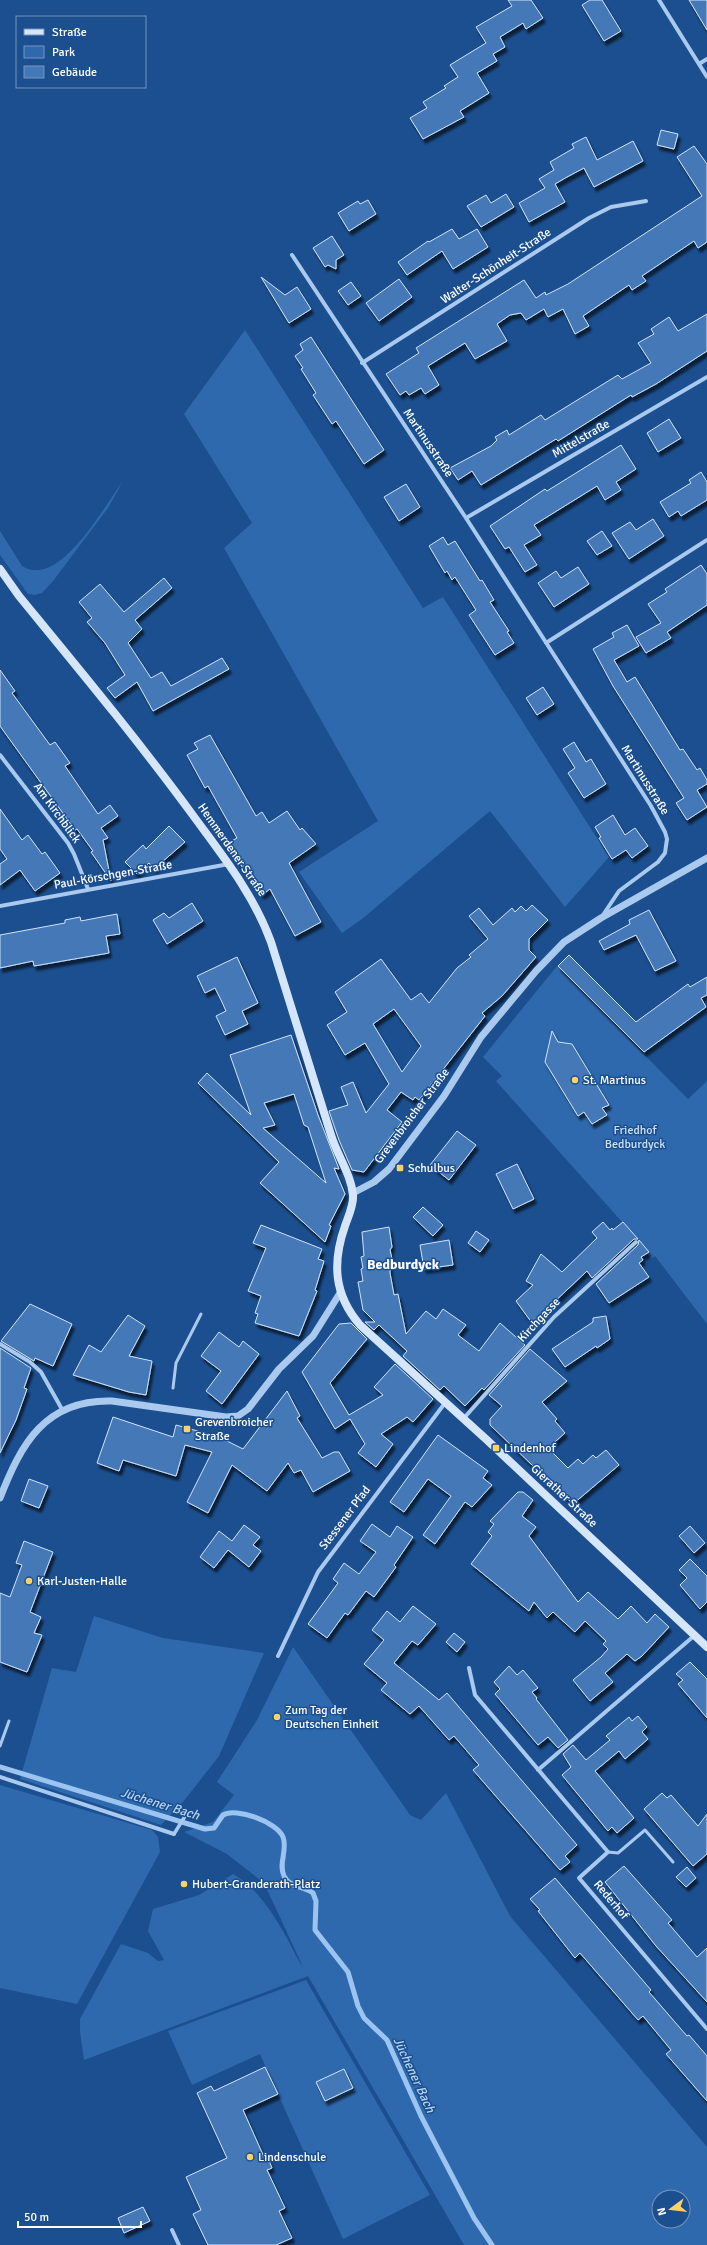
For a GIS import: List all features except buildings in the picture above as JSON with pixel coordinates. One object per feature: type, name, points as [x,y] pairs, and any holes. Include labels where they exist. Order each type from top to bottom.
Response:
[{"type":"main road","name":"Hemmerdener Straße","points":[[0,569],[19,596],[147,753],[229,864],[250,895],[266,928],[336,1152],[353,1193]]},
{"type":"main road","points":[[340,1293],[337,1283],[336,1264],[342,1234],[352,1204],[353,1193]]},
{"type":"main road","name":"Gierather Straße","points":[[340,1293],[351,1313],[360,1324],[707,1647]]},
{"type":"street","points":[[659,0],[707,77]]},
{"type":"street","points":[[699,64],[707,59]]},
{"type":"street","name":"Walter-Schönheit-Straße","points":[[362,363],[589,218],[611,207],[646,201]]},
{"type":"street","name":"Martinusstraße","points":[[292,255],[362,363],[466,518],[654,810],[667,839],[662,858],[619,891],[601,918]]},
{"type":"street","name":"Mittelstraße","points":[[466,518],[707,377]]},
{"type":"street","points":[[546,643],[707,540]]},
{"type":"street","name":"Am Kirchblick","points":[[0,755],[68,843],[88,889]]},
{"type":"street","name":"Grevenbroicher Straße","points":[[353,1193],[374,1182],[388,1169],[444,1096],[481,1037],[544,961],[570,937],[707,858]]},
{"type":"street","name":"Paul-Körschgen-Straße","points":[[0,906],[229,864]]},
{"type":"street","name":"Kirchgasse","points":[[463,1419],[554,1317],[636,1242]]},
{"type":"street","points":[[0,1498],[17,1456],[36,1430],[63,1411],[91,1402],[112,1401],[219,1416],[238,1416],[248,1409],[279,1369],[313,1336],[340,1293]]},
{"type":"street","points":[[0,1344],[30,1362],[41,1372],[63,1411]]},
{"type":"street","name":"Stessener Pfad","points":[[278,1656],[318,1572],[445,1403]]},
{"type":"street","points":[[538,1770],[695,1635]]},
{"type":"street","points":[[469,1668],[474,1696],[608,1852]]},
{"type":"street","points":[[0,1778],[174,1834],[187,1813]]},
{"type":"street","name":"Rederhof","points":[[608,1852],[579,1878],[707,2029]]},
{"type":"street","points":[[172,2230],[179,2245]]},
{"type":"lane","points":[[173,1388],[176,1363],[201,1314]]},
{"type":"lane","points":[[0,1746],[9,1721]]},
{"type":"lane","points":[[608,1852],[618,1853],[645,1830],[673,1862]]},
{"type":"green space","points":[[245,330],[423,608],[443,597],[609,857],[565,907],[490,811],[362,919],[342,933],[299,872],[378,821],[224,548],[252,523],[184,414]]},
{"type":"green space","points":[[123,481],[108,508],[53,581],[42,593],[35,595],[28,594],[0,555],[0,531],[22,566],[32,570],[47,568],[59,561],[72,550],[96,520]]},
{"type":"green space","name":"Friedhof Bedburdyck","points":[[557,966],[688,1099],[707,1081],[707,1324],[655,1256],[651,1259],[632,1233],[496,1081],[502,1076],[483,1057]]},
{"type":"green space","points":[[94,1616],[163,1638],[264,1653],[219,1756],[183,1802],[161,1825],[20,1779],[52,1668],[76,1672]]},
{"type":"green space","points":[[293,1647],[410,1815],[421,1820],[446,1793],[510,1916],[707,2147],[707,2245],[464,2245],[308,1976],[84,2060],[80,2032],[80,2019],[121,1944],[148,1953],[158,1961],[164,1960],[148,1931],[153,1909],[199,1895],[233,1874],[258,1894],[265,1903],[303,1967],[264,1883],[227,1854],[184,1832],[213,1822],[234,1795],[217,1782],[257,1720]]},
{"type":"green space","points":[[0,1785],[152,1830],[158,1837],[160,1852],[77,2004],[0,1988]]},
{"type":"green space","points":[[306,1980],[430,2195],[343,2239],[260,2054],[192,2085],[168,2031]]},
{"type":"waterway","name":"Jüchener Bach","points":[[0,1767],[205,1829],[214,1828],[223,1815],[237,1813],[256,1817],[265,1821],[279,1831],[284,1842],[282,1867],[284,1876],[293,1885],[313,1893],[316,1901],[315,1930],[348,1972],[358,2006],[364,2018],[387,2040],[421,2116],[474,2218],[492,2245]]},
{"type":"place","name":"St. Martinus","points":[[575,1080]]},
{"type":"place","name":"Schulbus","points":[[400,1168]]},
{"type":"place","name":"Grevenbroicher Straße","points":[[187,1429]]},
{"type":"place","name":"Lindenhof","points":[[496,1448]]},
{"type":"place","name":"Karl-Justen-Halle","points":[[29,1581]]},
{"type":"place","name":"Zum Tag der Deutschen Einheit","points":[[277,1717]]},
{"type":"place","name":"Hubert-Granderath-Platz","points":[[184,1884]]},
{"type":"place","name":"Lindenschule","points":[[250,2157]]},
{"type":"district","name":"Bedburdyck","points":[[403,1264]]}]
